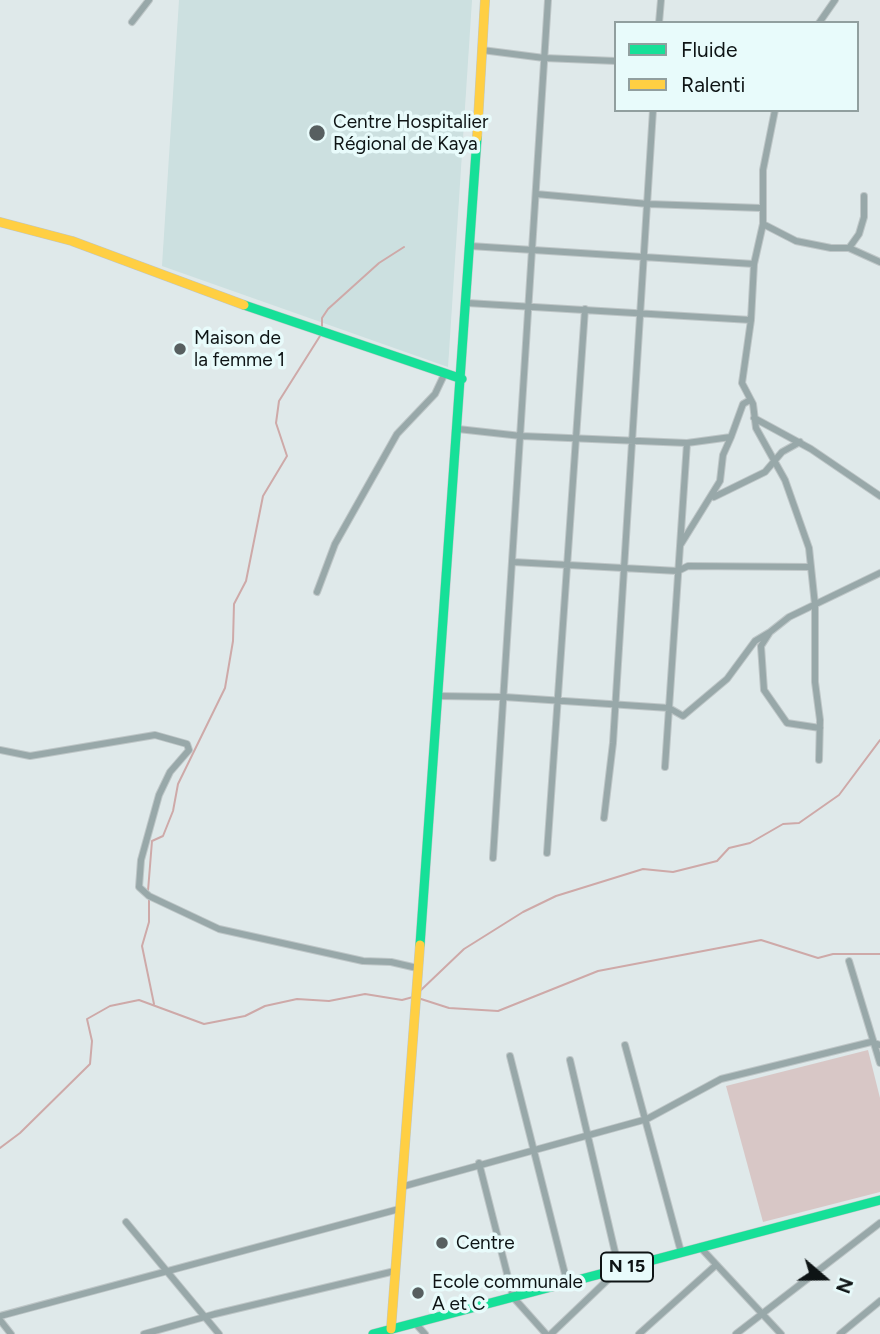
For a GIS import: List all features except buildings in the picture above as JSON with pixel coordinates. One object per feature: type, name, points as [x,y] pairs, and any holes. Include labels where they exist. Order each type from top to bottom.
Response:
[{"type":"main road","points":[[390,1331],[462,379],[485,0]]},
{"type":"main road","points":[[0,222],[72,241],[444,376],[462,379]]},
{"type":"main road","name":"N 15","points":[[373,1334],[880,1200]]},
{"type":"street","points":[[132,22],[149,0]]},
{"type":"street","points":[[493,858],[548,0]]},
{"type":"street","points":[[659,21],[661,0]]},
{"type":"street","points":[[820,21],[835,0]]},
{"type":"street","points":[[482,50],[544,58],[614,61]]},
{"type":"street","points":[[604,818],[625,568],[630,440],[645,260],[653,112]]},
{"type":"street","points":[[775,112],[767,145],[761,208],[763,225],[754,264],[751,320],[742,383],[754,418],[803,524],[814,603],[815,682],[820,728],[818,760]]},
{"type":"street","points":[[536,194],[648,204],[761,208]]},
{"type":"street","points":[[849,248],[859,234],[864,217],[864,196]]},
{"type":"street","points":[[763,225],[796,241],[831,248],[849,248],[880,262]]},
{"type":"street","points":[[470,246],[645,260],[754,264]]},
{"type":"street","points":[[467,303],[751,320]]},
{"type":"street","points":[[547,853],[585,309]]},
{"type":"street","points":[[317,592],[335,544],[397,434],[435,394],[444,376]]},
{"type":"street","points":[[679,546],[712,498],[720,481],[723,455],[743,404],[750,400]]},
{"type":"street","points":[[754,418],[800,442],[880,496]]},
{"type":"street","points":[[458,429],[521,436],[687,443],[731,437]]},
{"type":"street","points":[[712,498],[765,472],[782,452],[800,442]]},
{"type":"street","points":[[665,767],[687,443]]},
{"type":"street","points":[[513,562],[678,571],[688,566],[811,567]]},
{"type":"street","points":[[438,696],[504,697],[669,708],[683,716],[727,679],[755,641],[814,603],[880,572]]},
{"type":"street","points":[[770,632],[761,646],[764,690],[787,723],[820,728]]},
{"type":"street","points":[[0,750],[30,756],[155,735],[187,744],[189,750],[170,772],[159,795],[145,840],[139,887],[149,896],[219,929],[363,961],[391,962],[417,968]]},
{"type":"street","points":[[849,961],[878,1044],[880,1063]]},
{"type":"street","points":[[401,1187],[643,1120],[721,1079],[878,1044]]},
{"type":"street","points":[[625,1045],[643,1120],[681,1252]]},
{"type":"street","points":[[510,1056],[567,1282]]},
{"type":"street","points":[[479,1164],[513,1297],[549,1334],[619,1269],[570,1060]]},
{"type":"street","points":[[11,1334],[0,1318],[166,1270],[399,1209]]},
{"type":"street","points":[[126,1222],[219,1334]]},
{"type":"street","points":[[736,1334],[880,1223]]},
{"type":"street","points":[[700,1247],[781,1334]]},
{"type":"street","points":[[639,1334],[716,1265]]},
{"type":"street","points":[[144,1334],[395,1271]]},
{"type":"street","points":[[840,1334],[880,1301]]},
{"type":"street","points":[[415,1323],[425,1334]]},
{"type":"shaded area","name":"Centre Hospitalier Régional de Kaya","points":[[179,0],[472,0],[448,367],[162,266]]},
{"type":"shaded area","points":[[868,1050],[880,1098],[880,1192],[763,1222],[726,1086]]},
{"type":"waterway","points":[[322,327],[322,318],[328,309],[379,263],[404,247]]},
{"type":"waterway","points":[[148,891],[152,841],[163,836],[173,811],[178,784],[225,688],[233,641],[234,604],[246,581],[263,496],[287,456],[276,423],[279,401],[320,336]]},
{"type":"waterway","points":[[420,991],[464,949],[523,912],[556,896],[643,869],[673,872],[717,861],[729,848],[750,843],[783,824],[799,823],[839,795],[880,740]]},
{"type":"waterway","points":[[149,900],[149,922],[142,946],[154,1004]]},
{"type":"waterway","points":[[421,999],[449,1008],[498,1011],[598,971],[761,940],[818,958],[833,954],[880,954]]},
{"type":"waterway","points":[[0,1148],[20,1133],[90,1064],[92,1041],[87,1019],[110,1006],[139,1000],[204,1024],[245,1016],[265,1006],[297,999],[329,1001],[365,994],[402,1000],[413,997]]},
{"type":"traffic: fast","points":[[420,945],[477,138]]},
{"type":"traffic: fast","points":[[244,305],[462,379]]},
{"type":"traffic: fast","points":[[373,1334],[880,1200]]},
{"type":"traffic: slow","points":[[477,138],[485,0]]},
{"type":"traffic: slow","points":[[0,222],[72,241],[244,305]]},
{"type":"traffic: slow","points":[[391,1329],[420,945]]},
{"type":"place","name":"Centre Hospitalier Régional de Kaya","points":[[317,133]]},
{"type":"place","name":"Maison de la femme 1","points":[[180,349]]},
{"type":"place","name":"Centre","points":[[442,1243]]},
{"type":"place","name":"Ecole communale A et C","points":[[418,1293]]}]
